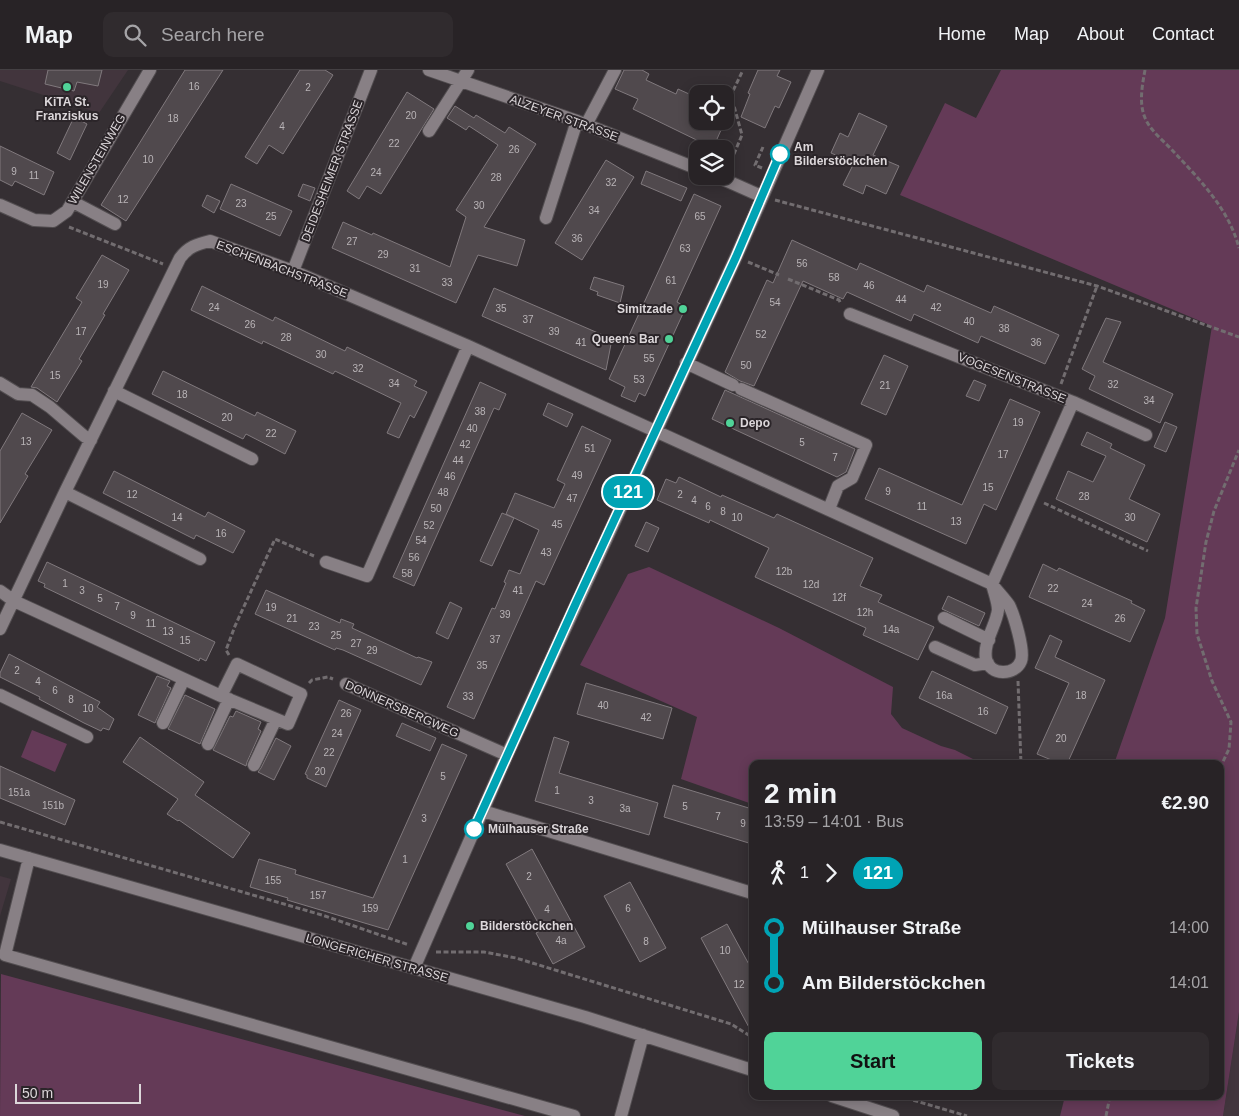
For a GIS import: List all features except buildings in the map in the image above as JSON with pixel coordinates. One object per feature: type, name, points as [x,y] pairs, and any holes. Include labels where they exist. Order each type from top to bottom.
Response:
[{"type":"street","name":"WILENSTEINWEG","points":[[53,221],[67,212],[150,70]]},
{"type":"street","name":"DEIDESHEIMER STRASSE","points":[[294,271],[372,70]]},
{"type":"street","name":"ALZEYER STRASSE","points":[[429,70],[581,123],[689,165]]},
{"type":"street","points":[[429,132],[468,70]]},
{"type":"street","points":[[546,218],[581,123],[615,70]]},
{"type":"street","points":[[414,968],[507,755],[736,257],[761,196],[818,70]]},
{"type":"street","points":[[734,184],[761,196]]},
{"type":"street","points":[[73,202],[115,224]]},
{"type":"street","points":[[0,205],[34,220],[53,221]]},
{"type":"street","name":"ESCHENBACHSTRASSE","points":[[0,629],[180,258],[187,249],[197,244],[210,241],[294,271],[656,430]]},
{"type":"street","name":"VOGESENSTRASSE","points":[[850,314],[1073,402],[992,584]]},
{"type":"street","points":[[326,562],[367,576],[468,346]]},
{"type":"street","points":[[686,363],[866,445],[852,478],[838,486],[829,509]]},
{"type":"street","points":[[0,383],[18,394],[32,395],[91,440]]},
{"type":"street","points":[[114,392],[252,459]]},
{"type":"street","points":[[1073,402],[1146,434]]},
{"type":"street","points":[[656,430],[992,584],[1009,606],[1022,647],[1020,662],[1010,672],[1001,672],[993,669],[986,657],[998,609],[992,584]]},
{"type":"street","points":[[65,492],[200,559]]},
{"type":"street","points":[[0,591],[14,600],[225,698],[288,724],[301,694],[237,664],[225,698],[208,744]]},
{"type":"street","points":[[944,618],[989,640]]},
{"type":"street","points":[[935,647],[975,665],[988,663]]},
{"type":"street","points":[[163,723],[184,679]]},
{"type":"street","name":"DONNERSBERGWEG","points":[[346,684],[507,755]]},
{"type":"street","points":[[0,695],[88,737]]},
{"type":"street","points":[[254,766],[276,719]]},
{"type":"street","points":[[483,811],[749,892]]},
{"type":"street","name":"LONGERICHER STRASSE","points":[[0,850],[414,968],[643,1035],[749,1069]]},
{"type":"street","points":[[29,858],[5,954],[574,1116]]},
{"type":"street","points":[[621,1116],[643,1035]]},
{"type":"street","points":[[844,1100],[893,1116]]},
{"type":"path","points":[[734,154],[742,135],[732,95],[743,70]]},
{"type":"path","points":[[1145,70],[1141,93],[1142,106],[1147,122],[1204,184],[1223,210],[1235,234],[1239,248]]},
{"type":"path","points":[[761,196],[1097,286],[1239,337]]},
{"type":"path","points":[[53,221],[175,268]]},
{"type":"path","points":[[736,257],[779,276]]},
{"type":"path","points":[[788,280],[839,300],[850,314]]},
{"type":"path","points":[[1057,396],[1097,286]]},
{"type":"path","points":[[1224,760],[1229,749],[1231,722],[1212,681],[1197,634],[1196,608],[1206,542],[1214,511],[1238,459],[1239,450]]},
{"type":"path","points":[[1031,497],[1148,551]]},
{"type":"path","points":[[237,664],[226,650],[275,539],[326,562]]},
{"type":"path","points":[[1016,668],[1021,760]]},
{"type":"path","name":"DONNERSBERGWEG","points":[[301,694],[312,680],[328,677],[346,684]]},
{"type":"path","points":[[0,822],[322,915],[423,950],[438,952],[484,952],[516,958],[731,1024],[749,1035]]},
{"type":"path","points":[[912,1100],[966,1116]]},
{"type":"path","points":[[1106,1116],[1109,1100]]},
{"type":"shaded area","name":"KiTA St. Franziskus","points":[[0,70],[128,70],[99,113],[0,81]]},
{"type":"shaded area","points":[[1001,70],[1239,70],[1239,1012],[1223,1116],[1060,1116],[1064,1100],[1224,1100],[1224,760],[1115,760],[1165,618],[1212,326],[900,195],[945,103],[976,118]]},
{"type":"shaded area","points":[[649,567],[779,628],[893,687],[891,714],[902,728],[975,760],[749,760],[749,803],[681,779],[697,717],[580,665],[628,574]]},
{"type":"shaded area","points":[[32,730],[67,744],[55,772],[21,757]]},
{"type":"shaded area","points":[[0,876],[11,879],[0,916]]},
{"type":"shaded area","points":[[1,974],[525,1116],[0,1116]]},
{"type":"shaded area","points":[[1239,1012],[1239,1116],[1223,1116]]},
{"type":"bus line","name":"121","points":[[474,829],[736,257],[780,154]]},
{"type":"place","name":"KiTA St. Franziskus","points":[[67,87]]},
{"type":"place","name":"Am Bilderstöckchen","points":[[780,154]]},
{"type":"place","name":"Simitzade","points":[[683,309]]},
{"type":"place","name":"Queens Bar","points":[[669,339]]},
{"type":"place","name":"Depo","points":[[730,423]]},
{"type":"place","name":"Mülhauser Straße","points":[[474,829]]},
{"type":"place","name":"Bilderstöckchen","points":[[470,926]]}]
